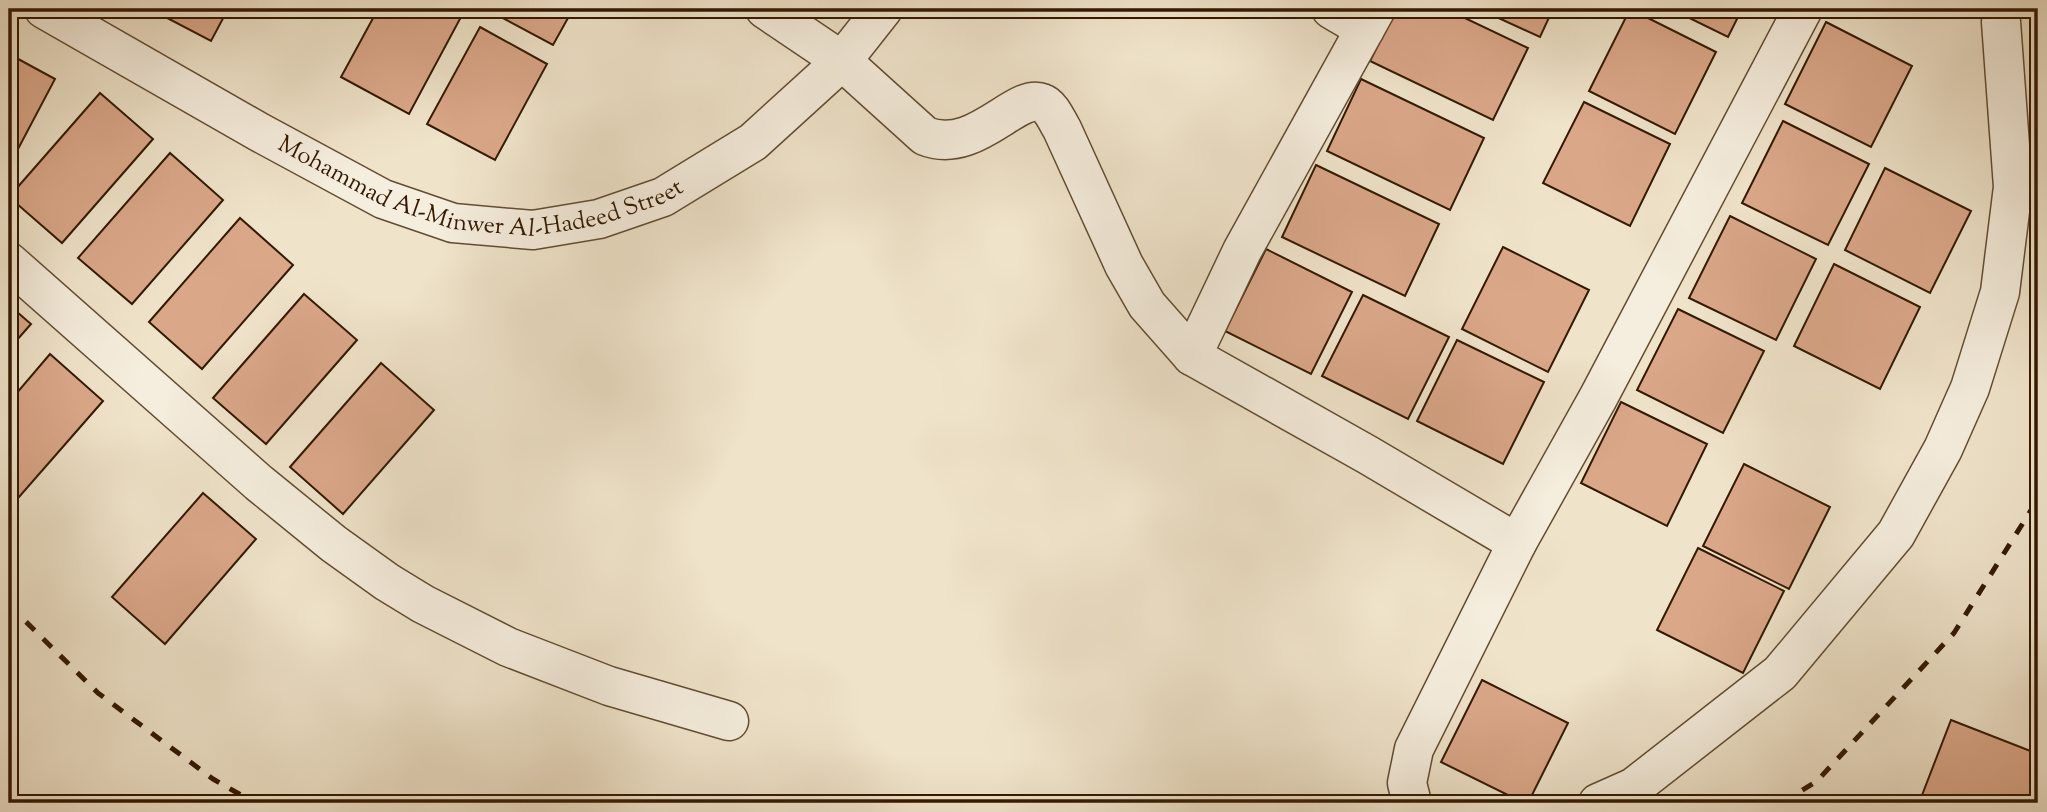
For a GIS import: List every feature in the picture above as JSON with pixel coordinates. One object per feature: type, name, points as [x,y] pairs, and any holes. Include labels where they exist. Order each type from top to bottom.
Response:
[{"type":"street","name":"Mohammad Al-Minwer Al-Hadeed Street","points":[[44,9],[259,132],[383,199],[453,223],[533,230],[599,219],[663,197],[753,142],[842,61],[883,9]]},
{"type":"street","points":[[765,9],[842,61],[926,136],[936,140],[965,138],[1029,102],[1042,103],[1062,129],[1125,265],[1147,305],[1192,356],[1517,543]]},
{"type":"street","points":[[1192,356],[1242,251],[1370,19],[1331,9]]},
{"type":"street","points":[[1412,803],[1407,783],[1414,749],[1517,543],[1598,398],[1803,9]]},
{"type":"street","points":[[1598,803],[1634,787],[1780,673],[1896,534],[1943,449],[1970,388],[2000,292],[2013,187],[2001,22]]},
{"type":"street","points":[[9,261],[259,483],[334,544],[387,582],[423,604],[508,647],[609,686],[729,721]]},
{"type":"building","points":[[150,9],[228,9],[211,41]]},
{"type":"building","points":[[378,9],[445,9],[461,17],[409,114],[341,77]]},
{"type":"building","points":[[486,9],[573,9],[553,45]]},
{"type":"building","points":[[1396,9],[1446,9],[1528,48],[1493,120],[1370,61]]},
{"type":"building","points":[[1479,9],[1553,9],[1540,37]]},
{"type":"building","points":[[1630,9],[1716,52],[1675,134],[1589,91]]},
{"type":"building","points":[[1671,9],[1742,9],[1728,37]]},
{"type":"building","points":[[1826,22],[1912,66],[1871,147],[1785,104]]},
{"type":"building","points":[[480,27],[547,64],[495,160],[427,124]]},
{"type":"building","points":[[9,54],[55,79],[9,166]]},
{"type":"building","points":[[1361,79],[1484,138],[1450,210],[1327,151]]},
{"type":"building","points":[[100,93],[153,139],[62,243],[9,197]]},
{"type":"building","points":[[1584,102],[1670,144],[1630,226],[1543,183]]},
{"type":"building","points":[[1783,121],[1869,164],[1828,245],[1742,203]]},
{"type":"building","points":[[170,153],[223,200],[132,304],[78,258]]},
{"type":"building","points":[[1316,165],[1439,224],[1405,296],[1282,237]]},
{"type":"building","points":[[1885,168],[1971,211],[1930,293],[1845,250]]},
{"type":"building","points":[[1730,216],[1816,259],[1776,340],[1689,298]]},
{"type":"building","points":[[240,218],[293,265],[202,369],[149,322]]},
{"type":"building","points":[[1503,247],[1589,290],[1548,372],[1462,329]]},
{"type":"building","points":[[1266,249],[1352,292],[1311,374],[1225,331]]},
{"type":"building","points":[[1834,264],[1920,307],[1880,389],[1794,346]]},
{"type":"building","points":[[304,294],[357,340],[266,444],[213,398]]},
{"type":"building","points":[[1363,295],[1449,337],[1408,419],[1322,376]]},
{"type":"building","points":[[9,305],[31,324],[9,349]]},
{"type":"building","points":[[1678,309],[1764,351],[1723,433],[1637,390]]},
{"type":"building","points":[[1457,340],[1544,382],[1503,464],[1417,421]]},
{"type":"building","points":[[50,354],[103,401],[12,505],[9,502],[9,402]]},
{"type":"building","points":[[381,363],[434,410],[343,514],[290,467]]},
{"type":"building","points":[[1621,402],[1707,444],[1667,526],[1581,483]]},
{"type":"building","points":[[1744,464],[1830,507],[1789,589],[1703,546]]},
{"type":"building","points":[[203,493],[256,539],[165,644],[112,597]]},
{"type":"building","points":[[1698,548],[1784,591],[1743,673],[1657,630]]},
{"type":"building","points":[[1482,680],[1568,723],[1528,803],[1441,762]]},
{"type":"building","points":[[1951,720],[2038,754],[2038,803],[1919,803]]},
{"type":"railway","points":[[1782,803],[1817,781],[1954,633],[2038,499]]},
{"type":"railway","points":[[9,605],[98,693],[213,779],[255,803]]}]
